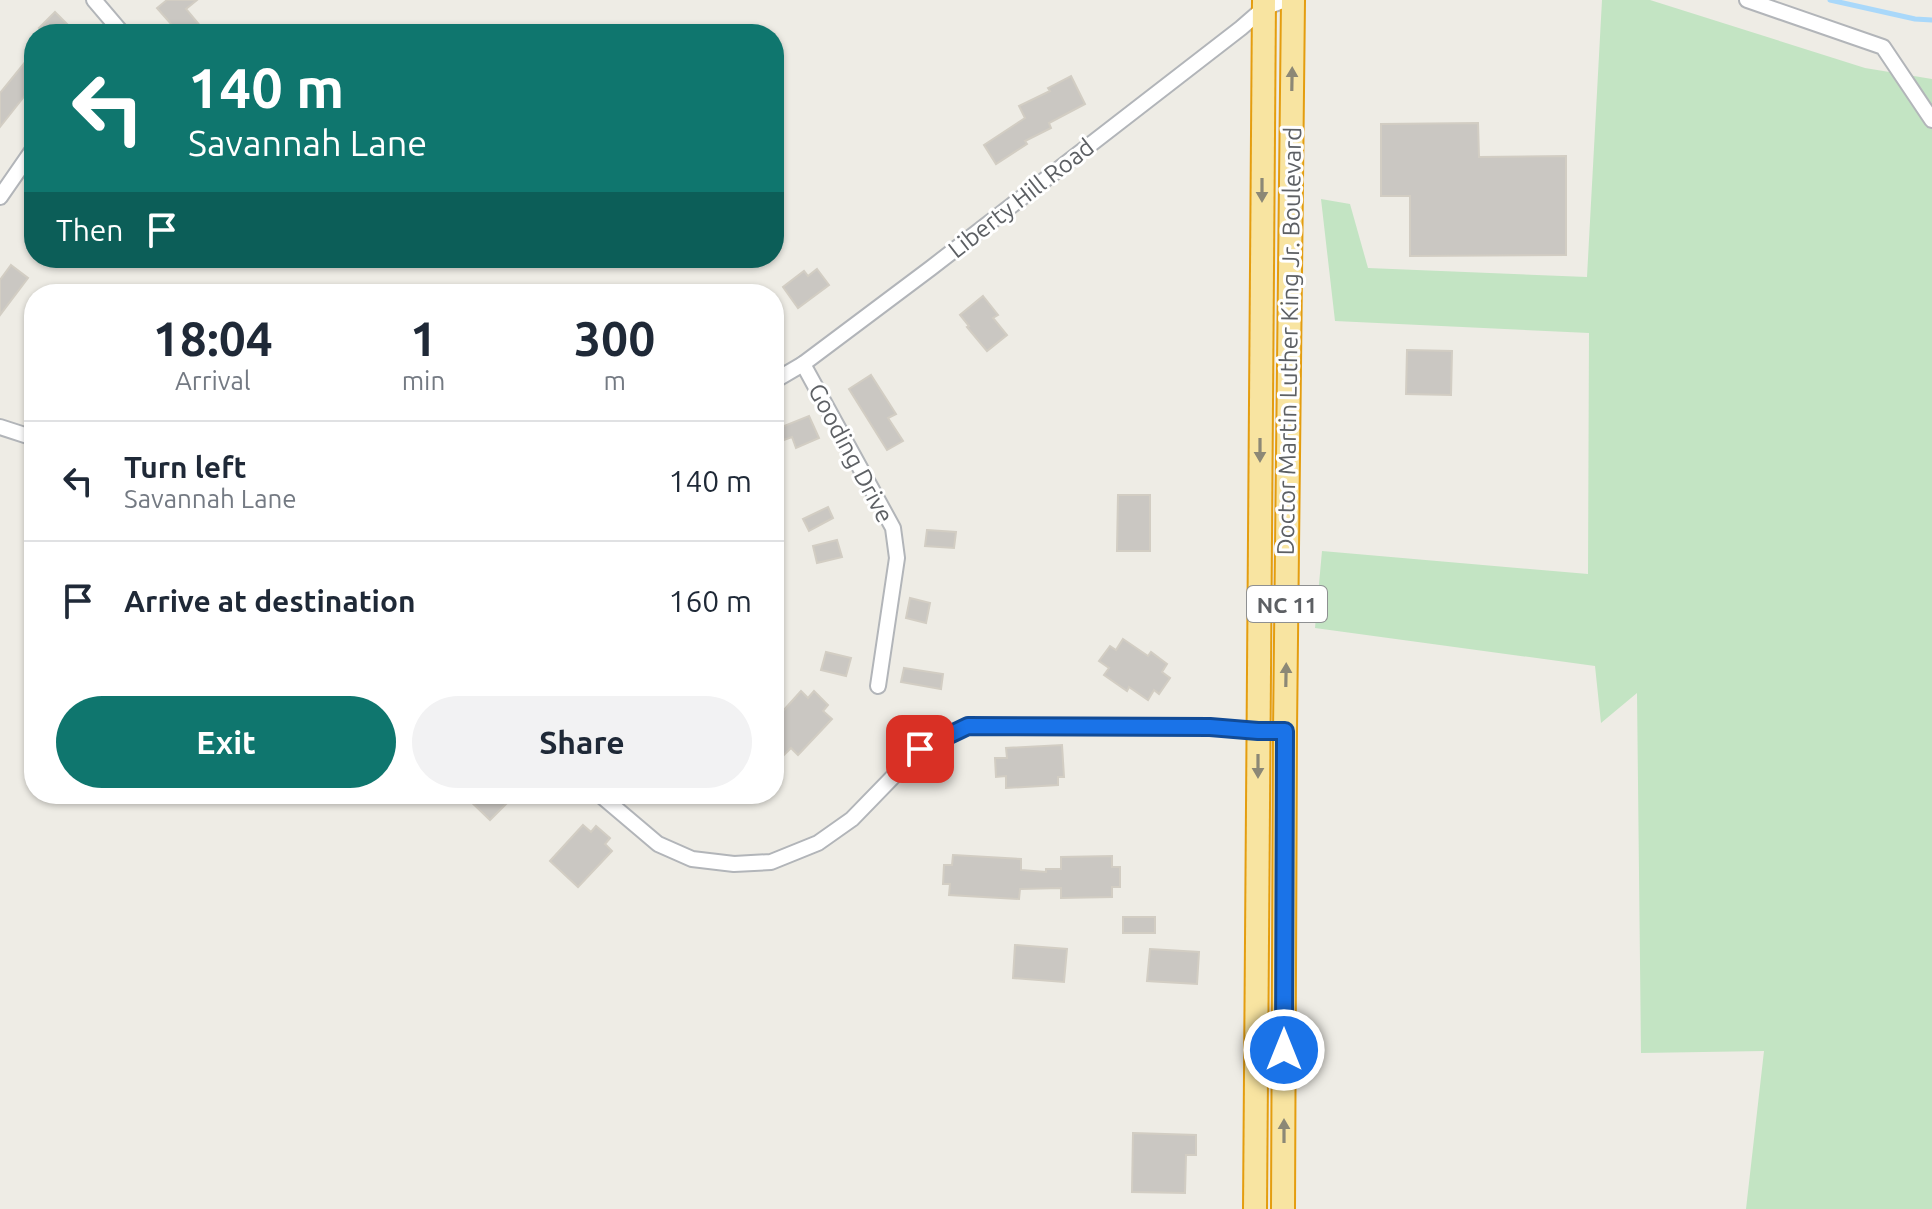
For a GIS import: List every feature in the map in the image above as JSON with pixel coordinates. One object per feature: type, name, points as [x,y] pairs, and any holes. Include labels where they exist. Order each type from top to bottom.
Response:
[{"type":"highway","name":"Doctor Martin Luther King Jr. Boulevard","points":[[1283,1209],[1293,0]]},
{"type":"highway","name":"Doctor Martin Luther King Jr. Boulevard","points":[[1255,1209],[1264,4]]},
{"type":"street","points":[[94,0],[114,24]]},
{"type":"street","name":"Liberty Hill Road","points":[[784,375],[931,268],[1241,28],[1264,4],[1285,0]]},
{"type":"street","points":[[1747,0],[1883,47],[1932,120]]},
{"type":"street","points":[[2,191],[24,161]]},
{"type":"street","name":"Gooding Drive","points":[[803,364],[893,528],[897,558],[878,686]]},
{"type":"street","points":[[0,427],[24,435]]},
{"type":"street","points":[[611,804],[658,844],[692,859],[734,864],[771,862],[818,843],[852,819],[920,749],[968,726],[1210,727],[1285,731]]},
{"type":"green space","points":[[1602,0],[1650,0],[1865,68],[1932,79],[1932,1209],[1746,1209],[1764,1051],[1641,1053],[1637,693],[1601,723],[1595,666],[1315,628],[1322,551],[1588,574],[1589,333],[1335,321],[1321,199],[1350,204],[1368,268],[1587,277]]},
{"type":"building","points":[[167,0],[197,0],[186,9],[199,24],[171,24],[157,8]]},
{"type":"building","points":[[55,12],[67,24],[43,24]]},
{"type":"building","points":[[24,63],[24,97],[0,127],[0,93]]},
{"type":"building","points":[[1071,76],[1085,104],[1049,123],[1051,128],[1025,141],[1027,144],[996,164],[984,145],[1025,118],[1019,106],[1050,91],[1048,88]]},
{"type":"building","points":[[1478,123],[1479,157],[1566,156],[1566,255],[1410,256],[1410,196],[1381,196],[1381,124]]},
{"type":"building","points":[[11,265],[28,278],[0,315],[0,280]]},
{"type":"building","points":[[817,269],[829,285],[798,308],[784,286],[804,271],[808,276]]},
{"type":"building","points":[[983,296],[998,315],[993,318],[1007,335],[987,351],[960,315]]},
{"type":"building","points":[[1407,350],[1452,351],[1451,395],[1406,394]]},
{"type":"building","points":[[871,375],[896,414],[888,418],[903,441],[887,450],[849,389]]},
{"type":"building","points":[[809,416],[819,438],[796,448],[792,437],[784,440],[784,426]]},
{"type":"building","points":[[1118,495],[1150,495],[1150,551],[1117,551]]},
{"type":"building","points":[[828,507],[833,518],[809,531],[803,519]]},
{"type":"building","points":[[927,530],[956,532],[954,548],[925,546]]},
{"type":"building","points":[[837,540],[842,557],[817,563],[813,546]]},
{"type":"building","points":[[910,598],[930,603],[926,623],[906,618]]},
{"type":"building","points":[[1123,639],[1148,656],[1151,652],[1167,664],[1162,672],[1170,678],[1159,694],[1154,690],[1148,700],[1129,687],[1127,691],[1104,675],[1109,668],[1099,661],[1110,646],[1116,650]]},
{"type":"building","points":[[826,652],[851,658],[846,676],[821,670]]},
{"type":"building","points":[[904,668],[943,674],[941,689],[901,682]]},
{"type":"building","points":[[801,691],[808,698],[814,691],[828,705],[823,711],[832,719],[798,755],[791,748],[784,755],[784,710]]},
{"type":"building","points":[[1062,745],[1064,777],[1058,777],[1058,785],[1006,788],[1006,776],[996,777],[995,758],[1007,758],[1006,748]]},
{"type":"building","points":[[473,804],[506,804],[490,820]]},
{"type":"building","points":[[583,825],[591,832],[596,826],[610,838],[605,844],[612,851],[578,887],[550,861]]},
{"type":"building","points":[[953,855],[1021,859],[1021,870],[1046,872],[1046,869],[1061,869],[1061,857],[1112,856],[1112,867],[1120,867],[1120,887],[1112,887],[1112,897],[1061,898],[1061,888],[1020,889],[1019,899],[949,895],[950,884],[943,884],[944,865],[952,865]]},
{"type":"building","points":[[1123,917],[1155,917],[1155,933],[1123,933]]},
{"type":"building","points":[[1015,945],[1067,949],[1064,982],[1013,978]]},
{"type":"building","points":[[1150,949],[1199,952],[1197,984],[1147,981]]},
{"type":"building","points":[[1133,1133],[1196,1135],[1196,1155],[1186,1155],[1185,1193],[1132,1192]]},
{"type":"waterway","points":[[1830,0],[1932,20]]},
{"type":"route","points":[[920,749],[968,726],[1210,727],[1285,731],[1284,1050]]}]
